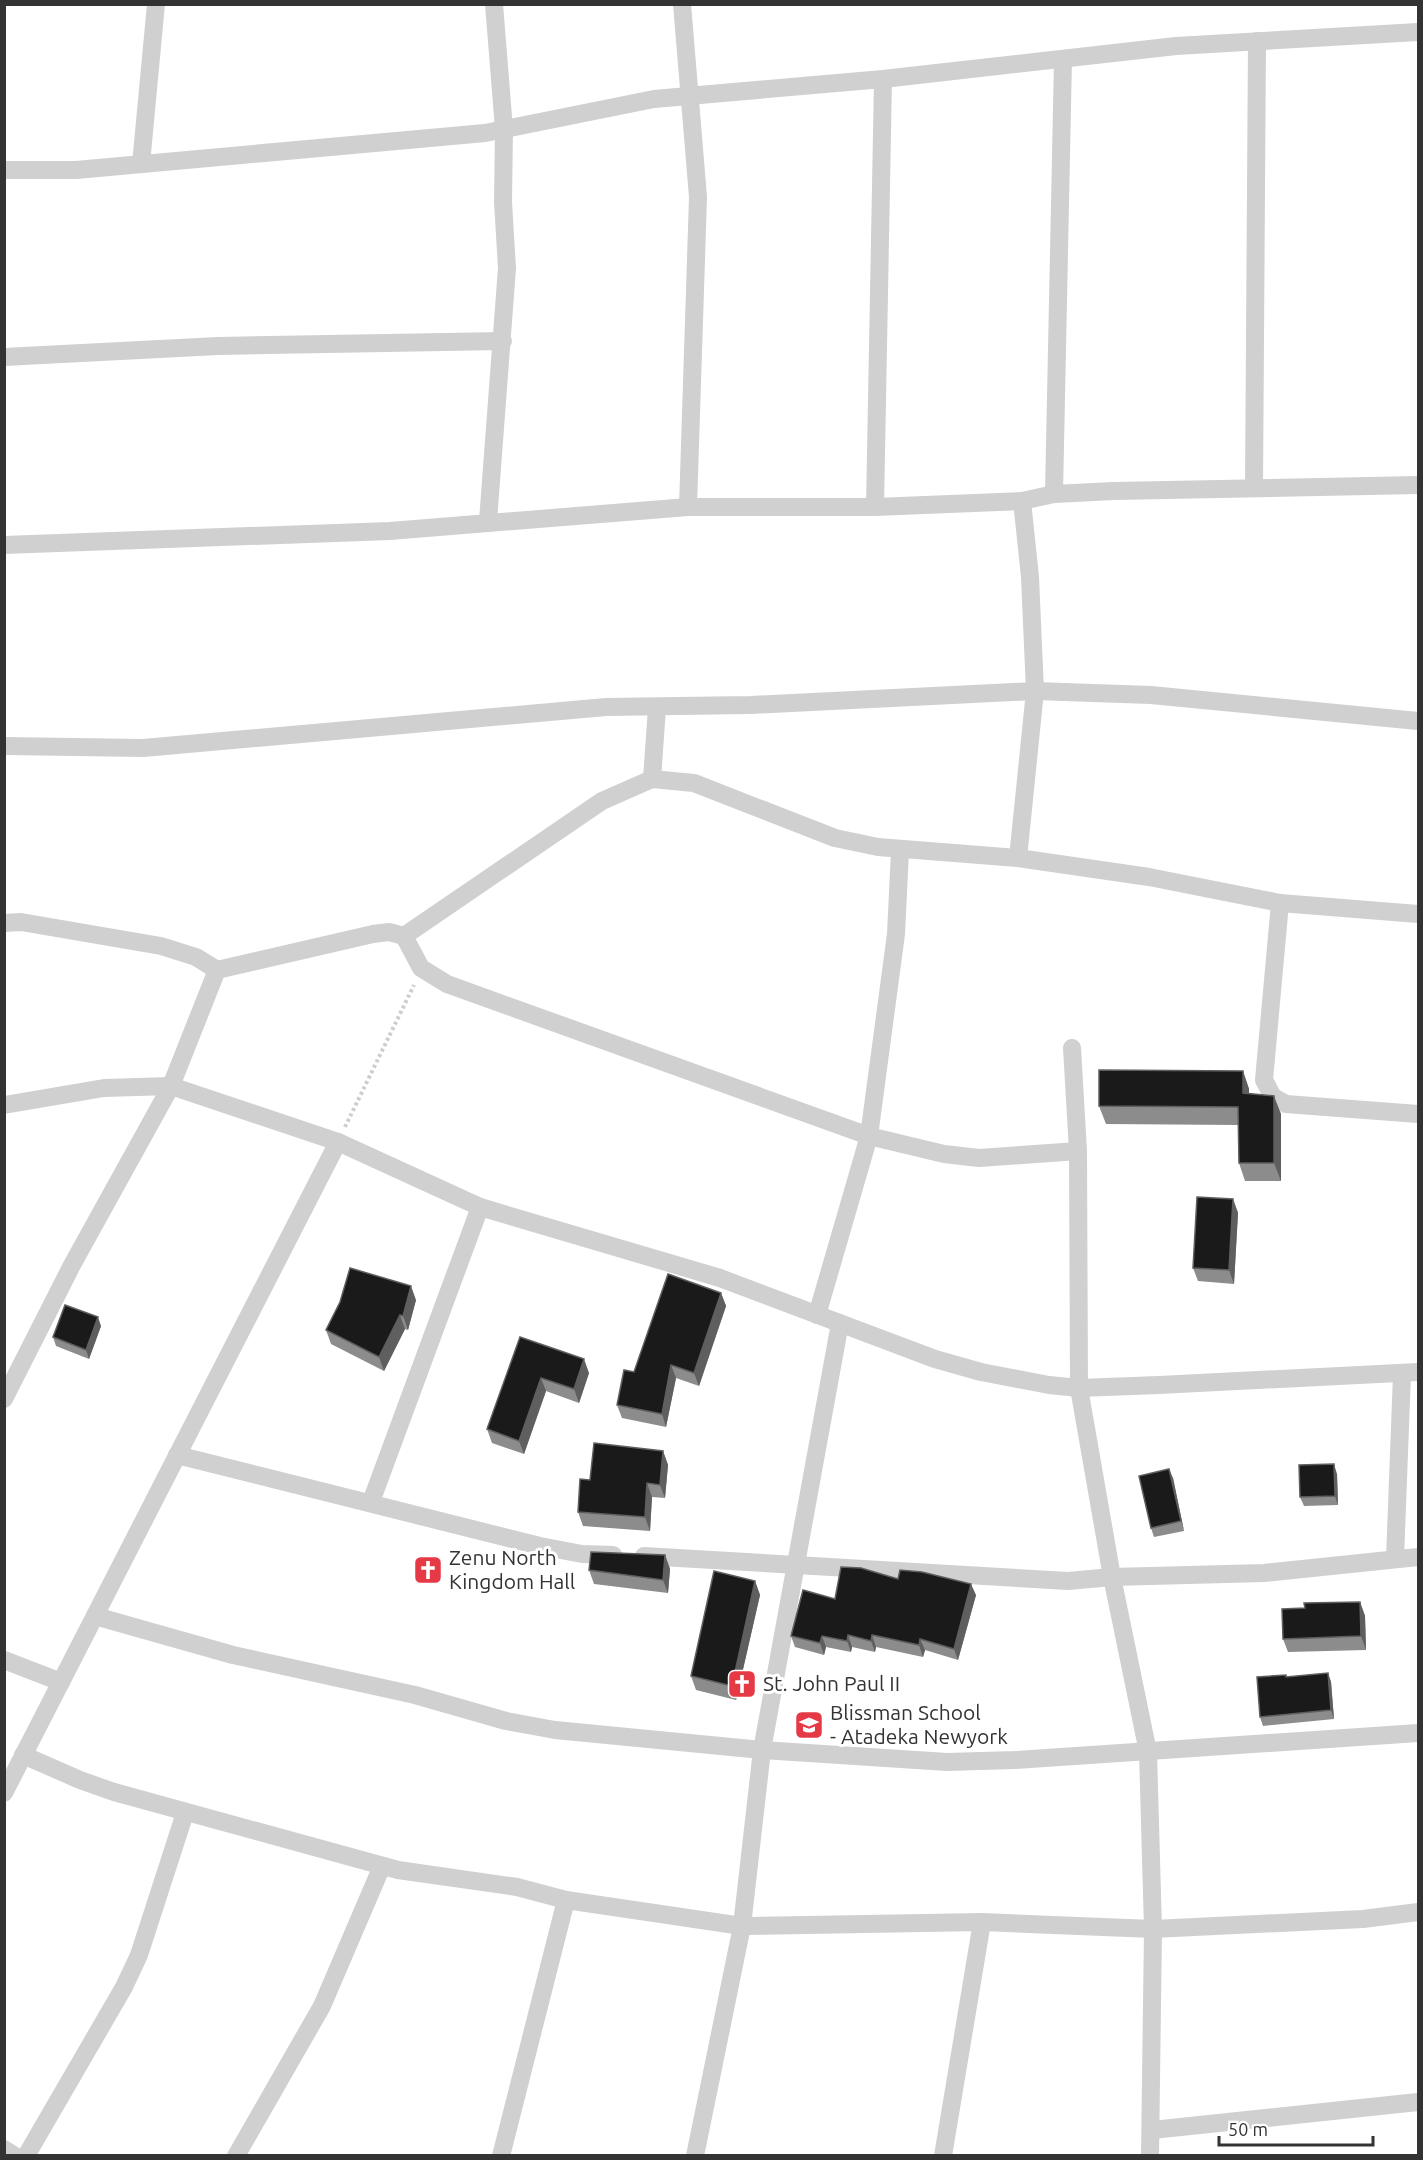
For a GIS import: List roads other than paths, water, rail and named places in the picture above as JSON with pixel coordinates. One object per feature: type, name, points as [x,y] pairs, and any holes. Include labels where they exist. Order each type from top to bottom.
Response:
[{"type":"street","points":[[141,164],[156,4]]},
{"type":"street","points":[[488,522],[507,268],[502,202],[504,129],[494,4]]},
{"type":"street","points":[[682,4],[698,197],[688,507]]},
{"type":"street","points":[[4,170],[76,170],[462,135],[504,129],[654,99],[689,98],[883,79],[1176,46],[1419,32]]},
{"type":"street","points":[[1254,488],[1257,41]]},
{"type":"street","points":[[1054,494],[1063,58]]},
{"type":"street","points":[[875,507],[883,79]]},
{"type":"street","points":[[4,357],[218,346],[503,341]]},
{"type":"street","points":[[4,545],[390,531],[688,507],[875,507],[1022,501],[1054,494],[1419,485]]},
{"type":"street","points":[[1018,858],[1035,691],[1030,577],[1022,501]]},
{"type":"street","points":[[4,746],[143,748],[606,707],[657,708],[1035,691],[1151,695],[1419,721]]},
{"type":"street","points":[[651,779],[657,708]]},
{"type":"street","points":[[404,936],[602,801],[651,779],[694,783],[835,838],[900,851],[1018,858],[1149,877],[1280,903],[1419,914]]},
{"type":"street","points":[[817,1315],[869,1136],[896,934],[900,851]]},
{"type":"street","points":[[1280,903],[1264,1080],[1273,1097],[1286,1104],[1419,1114]]},
{"type":"street","points":[[4,923],[21,922],[161,946],[196,957],[217,970],[389,932],[404,936],[421,968],[447,984],[869,1136],[944,1154],[979,1158],[1077,1151]]},
{"type":"street","points":[[4,1399],[72,1265],[171,1086],[217,970]]},
{"type":"street","points":[[1072,1048],[1077,1151],[1079,1388],[1112,1576],[1148,1752],[1153,1929],[1150,2156]]},
{"type":"street","points":[[4,1105],[104,1088],[171,1086],[338,1142],[480,1207],[720,1278],[935,1359],[981,1372],[1079,1388],[1410,1373],[1395,1559]]},
{"type":"street","points":[[4,1793],[338,1142]]},
{"type":"street","points":[[371,1502],[480,1207]]},
{"type":"street","points":[[695,2156],[742,1926],[762,1750],[840,1323]]},
{"type":"street","points":[[177,1455],[582,1554],[796,1564],[1056,1581],[1112,1576],[1264,1573],[1419,1557]]},
{"type":"street","points":[[95,1616],[233,1655],[415,1695],[506,1721],[555,1730],[762,1750],[947,1762],[1148,1752],[1419,1733]]},
{"type":"street","points":[[4,1660],[61,1682]]},
{"type":"street","points":[[23,1755],[80,1780],[185,1813],[382,1866],[517,1887],[566,1900],[742,1926],[982,1922],[1153,1929],[1363,1919],[1419,1912]]},
{"type":"street","points":[[26,2156],[124,1987],[139,1955],[185,1813]]},
{"type":"street","points":[[236,2156],[322,2006],[382,1866]]},
{"type":"street","points":[[501,2156],[566,1900]]},
{"type":"street","points":[[943,2156],[982,1922]]},
{"type":"street","points":[[1152,2130],[1419,2102]]},
{"type":"street","points":[[4,2149],[15,2156]]},
{"type":"place","name":"Zenu North Kingdom Hall","points":[[428,1570]]},
{"type":"place","name":"St. John Paul II","points":[[742,1684]]},
{"type":"place","name":"Blissman School - Atadeka Newyork","points":[[809,1725]]}]
